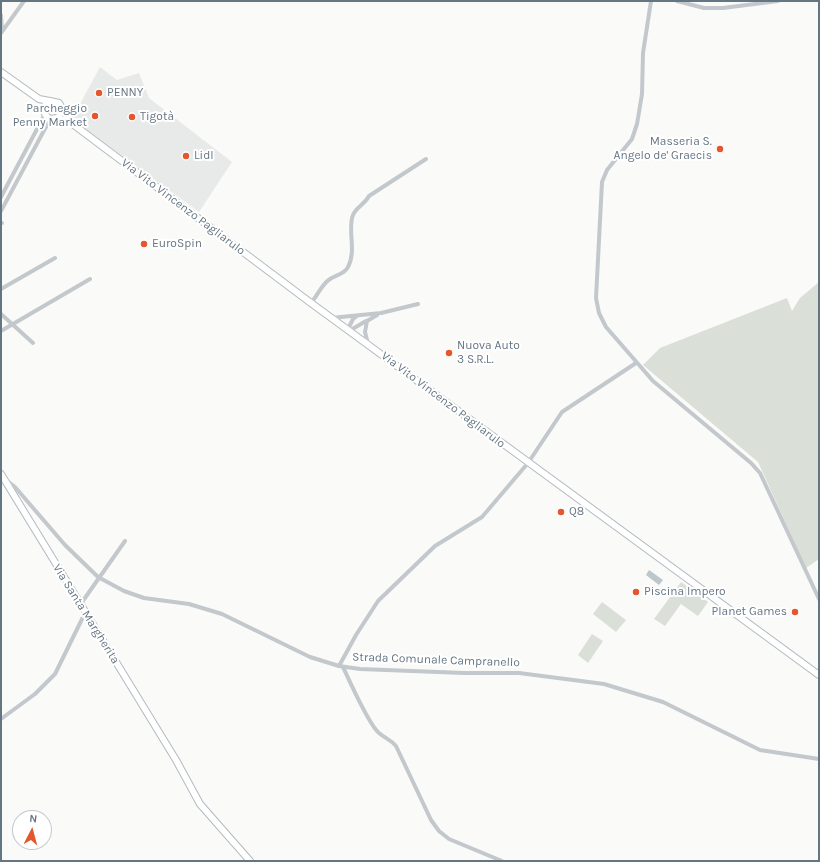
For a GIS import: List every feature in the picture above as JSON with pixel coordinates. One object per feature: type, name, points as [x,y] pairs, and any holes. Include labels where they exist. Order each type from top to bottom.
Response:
[{"type":"street","points":[[2,32],[24,1]]},
{"type":"street","points":[[651,1],[643,53],[642,94],[637,124],[632,140],[606,170],[602,182],[596,298],[599,313],[606,327],[653,381],[751,463],[760,473],[819,599]]},
{"type":"street","points":[[677,1],[704,8],[723,8],[778,1]]},
{"type":"street","points":[[1,14],[2,32]]},
{"type":"street","points":[[1,72],[38,99],[50,101],[1,197]]},
{"type":"street","points":[[38,99],[44,111]]},
{"type":"street","name":"Via Vito Vincenzo Pagliarulo","points":[[50,101],[59,103],[70,122],[331,318],[819,675]]},
{"type":"street","points":[[1,211],[48,123],[55,119],[62,110]]},
{"type":"street","name":"Via Vito Vincenzo Pagliarulo","points":[[44,111],[55,119],[70,122]]},
{"type":"street","points":[[311,303],[328,281],[346,271],[349,267],[353,248],[352,223],[353,215],[356,210],[369,196],[426,159]]},
{"type":"street","points":[[1,289],[55,258]]},
{"type":"street","points":[[1,331],[90,279]]},
{"type":"street","points":[[331,318],[381,313],[418,304]]},
{"type":"street","points":[[348,330],[381,313]]},
{"type":"street","points":[[1,314],[33,343]]},
{"type":"street","points":[[348,330],[352,319],[359,315]]},
{"type":"street","points":[[367,321],[365,332],[368,344]]},
{"type":"street","points":[[502,861],[449,839],[439,831],[431,820],[396,746],[390,739],[378,733],[341,666],[356,635],[378,601],[435,546],[482,517],[528,463],[562,412],[636,363]]},
{"type":"street","name":"Strada Comunale Campranello","points":[[2,476],[15,487],[65,546],[98,577],[124,591],[144,598],[207,608],[310,657],[341,666],[410,672],[519,673],[584,683],[604,684],[663,702],[760,750],[819,759]]},
{"type":"street","name":"Via Santa Margherita","points":[[2,476],[172,754],[200,804],[250,861]]},
{"type":"street","points":[[80,605],[98,577],[125,541]]},
{"type":"street","points":[[1,719],[35,694],[55,674],[85,613]]},
{"type":"shaded area","points":[[100,67],[117,80],[139,73],[149,98],[232,162],[199,212],[72,119]]},
{"type":"shaded area","points":[[819,282],[819,559],[806,568],[758,462],[643,365],[660,348],[787,298],[792,311],[800,298]]},
{"type":"shaded area","points":[[649,570],[663,580],[659,585],[646,575]]},
{"type":"shaded area","points":[[681,582],[708,602],[698,616],[681,604],[665,626],[654,619]]},
{"type":"shaded area","points":[[602,602],[626,620],[616,632],[593,614]]},
{"type":"shaded area","points":[[592,634],[603,641],[588,663],[578,655]]},
{"type":"place","name":"PENNY","points":[[99,93]]},
{"type":"place","name":"Parcheggio Penny Market","points":[[95,116]]},
{"type":"place","name":"Tigotà","points":[[132,117]]},
{"type":"place","name":"Masseria S. Angelo de' Graecis","points":[[720,149]]},
{"type":"place","name":"Lidl","points":[[186,156]]},
{"type":"place","name":"EuroSpin","points":[[144,244]]},
{"type":"place","name":"Nuova Auto 3 S.R.L.","points":[[449,353]]},
{"type":"place","name":"Q8","points":[[561,512]]},
{"type":"place","name":"Piscina Impero","points":[[636,592]]},
{"type":"place","name":"Planet Games","points":[[795,612]]}]
